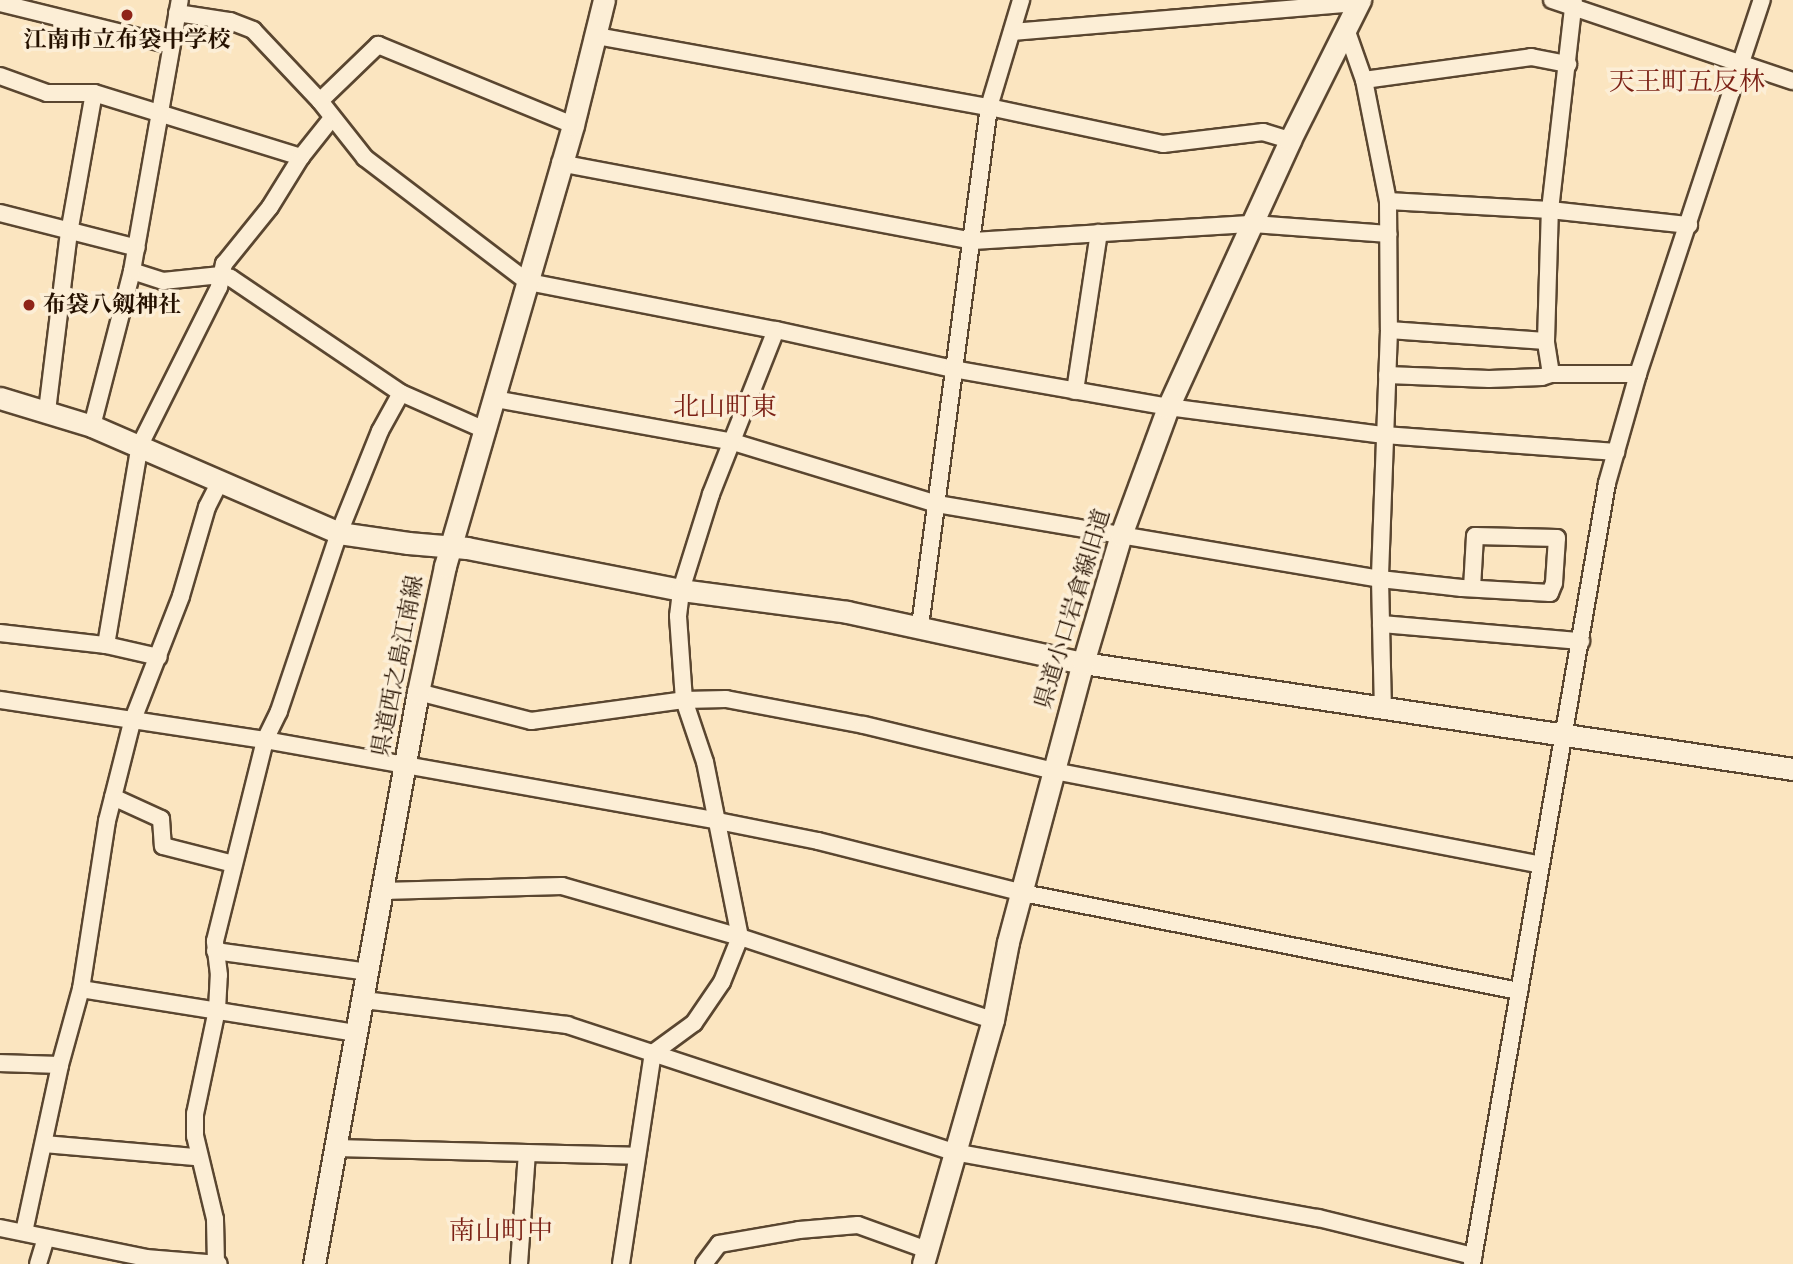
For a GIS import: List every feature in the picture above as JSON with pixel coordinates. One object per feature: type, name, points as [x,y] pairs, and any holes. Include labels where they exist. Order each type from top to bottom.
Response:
[{"type":"street","points":[[604,0],[573,125],[495,399],[449,547],[467,548],[681,590],[847,612],[1083,663],[1793,769]]},
{"type":"street","points":[[920,626],[989,107],[1021,0]]},
{"type":"street","points":[[1552,0],[1574,3],[1741,66],[1793,81]]},
{"type":"street","points":[[363,1000],[566,1025],[954,1152],[1318,1218],[1472,1260],[1562,736],[1581,641],[1606,483],[1638,374],[1762,0]]},
{"type":"street","points":[[1012,32],[1359,1]]},
{"type":"street","name":"県道小口岩倉線旧道","points":[[925,1257],[993,1020],[1008,942],[1083,663],[1121,535],[1168,407],[1290,140],[1359,1]]},
{"type":"street","points":[[0,3],[171,45]]},
{"type":"street","points":[[1551,374],[1546,341],[1550,210],[1574,3]]},
{"type":"street","points":[[92,426],[137,247],[178,7],[253,30],[320,101],[365,158],[528,282],[776,330],[953,369],[1168,407],[1384,435],[1616,452]]},
{"type":"street","points":[[1346,29],[1364,80],[1388,201],[1389,330],[1380,579],[1383,708]]},
{"type":"street","points":[[597,36],[989,107],[1163,144],[1263,132],[1290,140]]},
{"type":"street","points":[[320,101],[378,45],[573,125]]},
{"type":"street","points":[[1364,80],[1531,57],[1568,64]]},
{"type":"street","points":[[0,76],[47,93],[94,93],[301,157]]},
{"type":"street","points":[[47,411],[69,233],[94,93]]},
{"type":"street","points":[[106,645],[140,445],[219,287],[224,264],[270,207],[301,157],[332,118]]},
{"type":"street","points":[[560,163],[973,241],[1253,224],[1389,234]]},
{"type":"street","points":[[1388,201],[1550,210],[1689,225]]},
{"type":"street","points":[[0,213],[69,233],[137,247]]},
{"type":"street","points":[[1074,391],[1100,233]]},
{"type":"street","points":[[132,271],[163,281],[221,275],[231,278],[401,393],[485,430]]},
{"type":"street","points":[[621,1264],[653,1053],[694,1023],[722,982],[740,937],[705,762],[684,700],[678,616],[681,590],[711,494],[776,330]]},
{"type":"street","points":[[1389,330],[1546,341]]},
{"type":"street","points":[[1387,374],[1489,379],[1542,377],[1551,374],[1638,374]]},
{"type":"street","points":[[0,1228],[146,1258],[217,1264],[215,1219],[197,1157],[195,1114],[217,1010],[219,975],[215,941],[265,740],[283,699],[339,533],[380,431],[401,393]]},
{"type":"street","name":"県道西之島江南線","points":[[0,398],[92,426],[140,445],[219,483],[339,533],[449,547],[418,692],[314,1264]]},
{"type":"street","points":[[495,399],[733,442],[937,504],[1380,579],[1472,588],[1550,593],[1554,583],[1557,538],[1475,536],[1472,588]]},
{"type":"street","points":[[24,1232],[60,1065],[81,989],[113,797],[132,722],[159,657],[185,584],[207,507],[219,483]]},
{"type":"street","points":[[1381,624],[1581,641]]},
{"type":"street","points":[[0,633],[106,645],[159,657]]},
{"type":"street","points":[[418,692],[531,721],[684,700],[726,699],[864,725],[1054,771],[1540,865]]},
{"type":"street","points":[[0,700],[265,740],[718,821],[818,842],[1023,893],[1519,991]]},
{"type":"street","points":[[113,797],[161,820],[163,846],[234,864]]},
{"type":"street","points":[[383,891],[562,886],[740,937],[993,1020]]},
{"type":"street","points":[[215,951],[369,972]]},
{"type":"street","points":[[81,989],[357,1033]]},
{"type":"street","points":[[0,1063],[60,1065]]},
{"type":"street","points":[[44,1144],[197,1157]]},
{"type":"street","points":[[336,1148],[636,1156]]},
{"type":"street","points":[[519,1264],[527,1153]]},
{"type":"street","points":[[704,1264],[719,1244],[800,1230],[858,1226],[925,1257]]},
{"type":"street","points":[[38,1264],[46,1238]]},
{"type":"place","name":"江南市立布袋中学校","points":[[127,15]]},
{"type":"place","name":"布袋八剱神社","points":[[29,305]]},
{"type":"district","name":"天王町五反林","points":[[1687,83]]},
{"type":"district","name":"北山町東","points":[[725,408]]},
{"type":"district","name":"南山町中","points":[[501,1232]]}]
